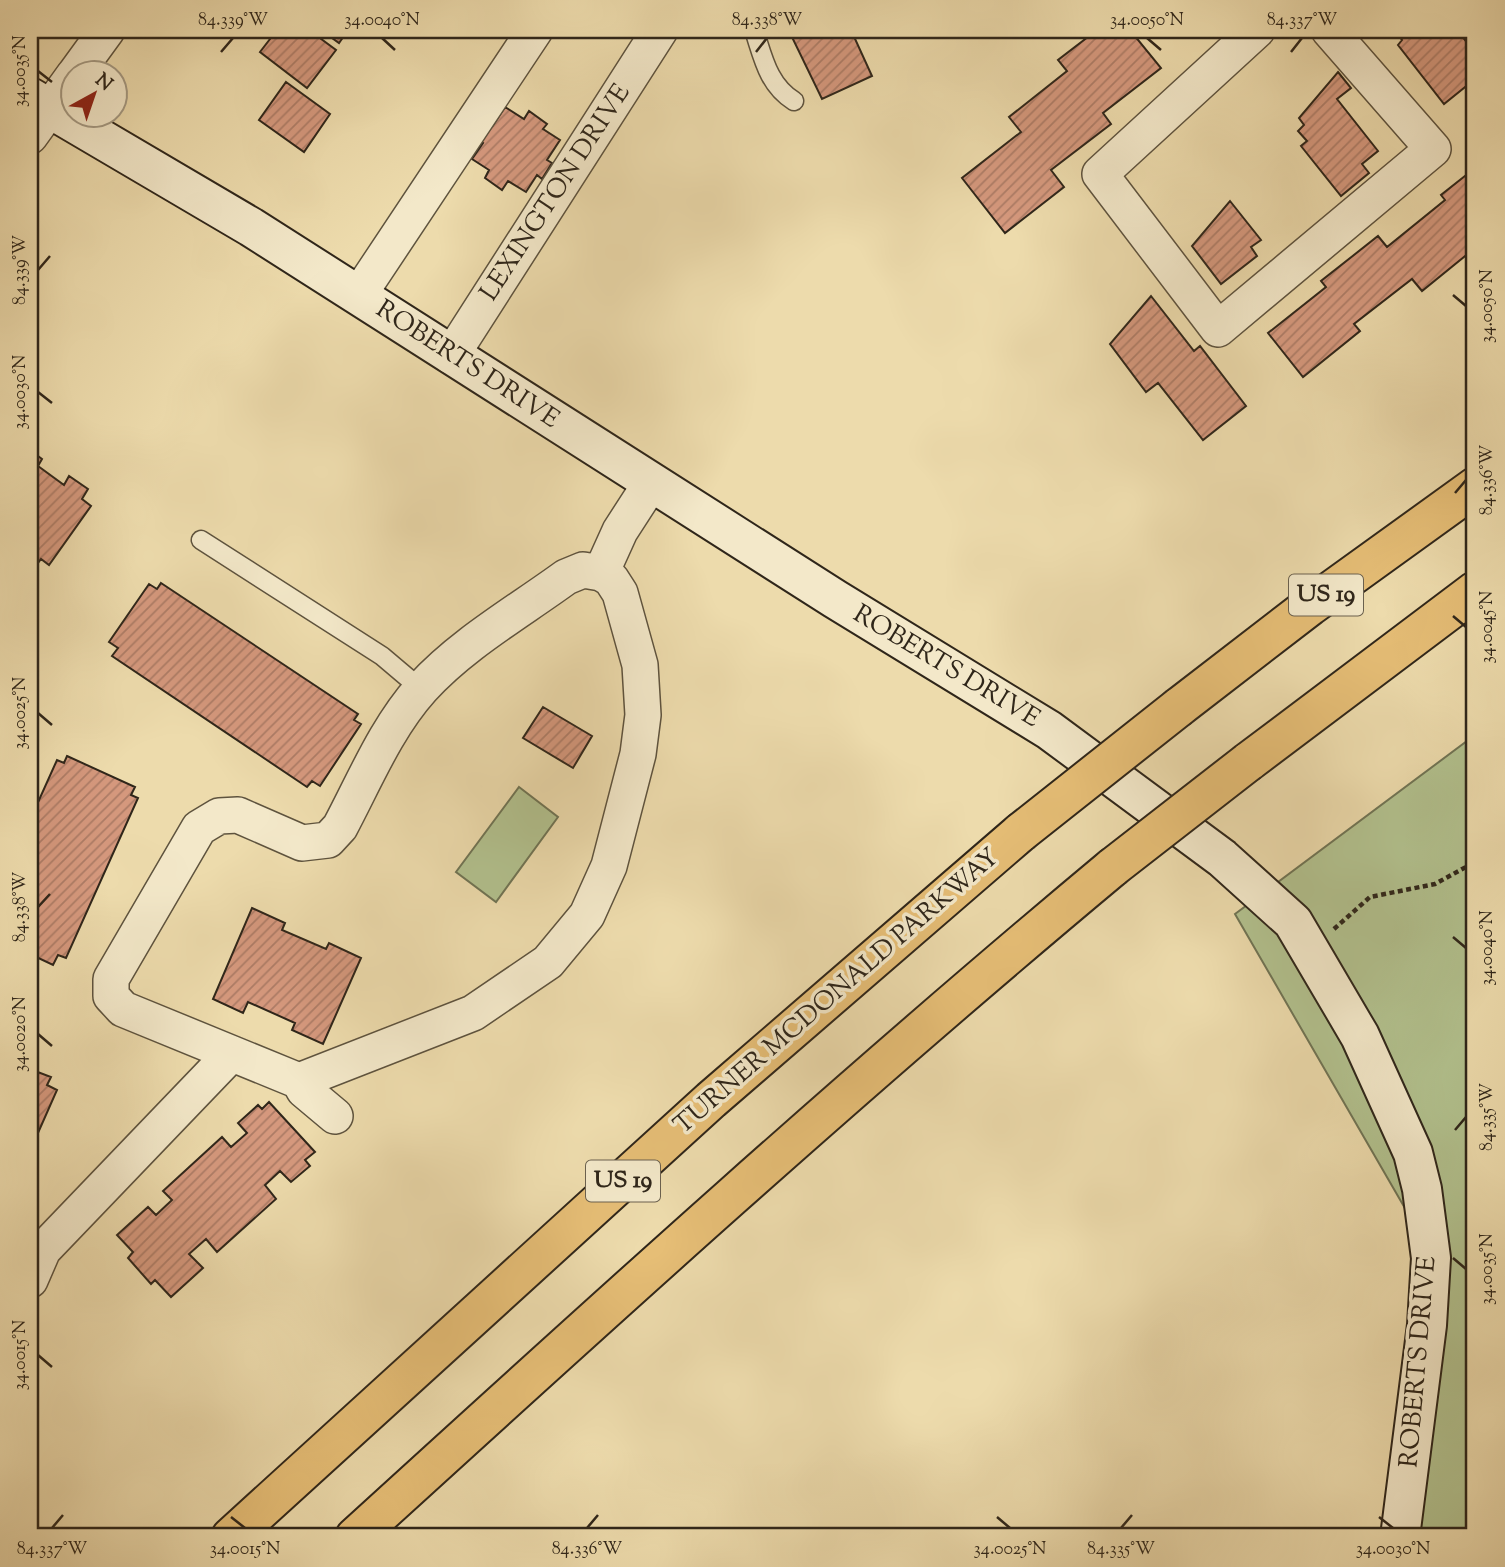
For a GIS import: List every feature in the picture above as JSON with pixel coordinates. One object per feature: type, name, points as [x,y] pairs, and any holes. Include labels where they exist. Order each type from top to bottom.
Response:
[{"type":"highway","name":"TURNER MCDONALD PARKWAY","points":[[231,1537],[711,1100],[1021,832],[1310,606],[1475,487]]},
{"type":"highway","points":[[355,1537],[890,1058],[1113,867],[1314,710],[1475,591]]},
{"type":"street","points":[[84,60],[107,30]]},
{"type":"street","points":[[358,296],[535,30]]},
{"type":"street","name":"LEXINGTON DRIVE","points":[[451,356],[660,30]]},
{"type":"street","points":[[1258,30],[1100,174],[1218,329],[1433,149],[1329,30]]},
{"type":"street","points":[[36,114],[60,89]]},
{"type":"street","name":"ROBERTS DRIVE","points":[[36,114],[251,227],[835,599],[1049,730],[1222,858],[1293,922],[1360,1036],[1413,1153],[1422,1189],[1431,1258],[1413,1445],[1400,1537]]},
{"type":"street","points":[[601,573],[620,531],[651,483]]},
{"type":"street","points":[[299,1081],[473,1013],[548,962],[587,915],[609,866],[638,754],[643,715],[640,665],[620,593],[611,579],[601,573],[583,570],[566,577],[456,657],[421,689],[392,728],[340,827],[328,840],[302,843],[238,815],[219,816],[199,828],[111,979],[111,996],[123,1009],[299,1081],[304,1090],[335,1116]]},
{"type":"street","points":[[30,1280],[44,1250],[230,1054]]},
{"type":"lane","points":[[754,30],[770,78],[781,93],[794,101]]},
{"type":"lane","points":[[201,540],[382,656],[421,689]]},
{"type":"path","points":[[1311,951],[1370,897],[1436,884],[1475,862]]},
{"type":"green space","points":[[1475,735],[1475,1537],[1409,1537],[1447,1281],[1235,914]]},
{"type":"green space","points":[[519,787],[558,817],[496,902],[456,872]]},
{"type":"building","points":[[277,30],[309,30],[336,50],[307,88],[260,52]]},
{"type":"building","points":[[321,30],[348,30],[339,43]]},
{"type":"building","points":[[796,30],[851,30],[872,76],[822,99],[790,33]]},
{"type":"building","points":[[1097,30],[1130,30],[1161,68],[1103,113],[1111,124],[1051,170],[1064,187],[1005,233],[962,178],[1021,132],[1009,117],[1067,71],[1058,60]]},
{"type":"building","points":[[1394,30],[1457,30],[1475,53],[1475,79],[1444,104],[1398,45],[1402,40]]},
{"type":"building","points":[[1338,72],[1351,88],[1337,99],[1378,151],[1362,164],[1369,173],[1341,196],[1301,146],[1307,141],[1298,131],[1304,125],[1299,118]]},
{"type":"building","points":[[286,82],[330,114],[304,152],[259,120]]},
{"type":"building","points":[[505,107],[524,119],[529,111],[547,124],[543,129],[560,140],[547,160],[552,163],[542,179],[537,175],[526,192],[508,181],[502,190],[485,178],[489,170],[472,159],[483,143],[476,138],[487,121],[493,125]]},
{"type":"building","points":[[1475,168],[1475,248],[1422,291],[1412,279],[1354,324],[1360,331],[1303,377],[1268,333],[1326,287],[1321,281],[1378,236],[1387,247],[1445,200],[1441,195]]},
{"type":"building","points":[[1230,201],[1261,240],[1251,247],[1257,256],[1221,284],[1192,246]]},
{"type":"building","points":[[1151,296],[1194,351],[1200,346],[1246,406],[1203,440],[1158,383],[1146,392],[1110,344]]},
{"type":"building","points":[[30,450],[42,459],[38,466],[64,485],[69,476],[88,489],[82,499],[91,506],[49,565],[41,559],[35,567],[30,563]]},
{"type":"building","points":[[161,583],[358,714],[354,720],[361,724],[320,786],[312,781],[307,787],[112,656],[118,648],[109,642],[149,584],[157,589]]},
{"type":"building","points":[[543,707],[592,736],[573,768],[523,738]]},
{"type":"building","points":[[67,756],[135,787],[131,795],[138,798],[66,958],[58,955],[53,965],[30,954],[30,820],[57,760],[64,763]]},
{"type":"building","points":[[252,908],[285,923],[282,930],[326,949],[329,943],[361,958],[323,1044],[292,1030],[295,1023],[248,1002],[243,1013],[213,999]]},
{"type":"building","points":[[35,1071],[51,1077],[47,1085],[57,1090],[30,1151],[30,1075]]},
{"type":"building","points":[[269,1102],[315,1152],[305,1160],[310,1166],[291,1182],[280,1171],[265,1185],[276,1199],[217,1252],[206,1239],[189,1254],[203,1268],[171,1297],[155,1280],[151,1284],[128,1258],[133,1252],[117,1235],[148,1207],[156,1215],[172,1200],[163,1191],[222,1137],[231,1147],[247,1133],[238,1123],[258,1105],[262,1109]]}]
